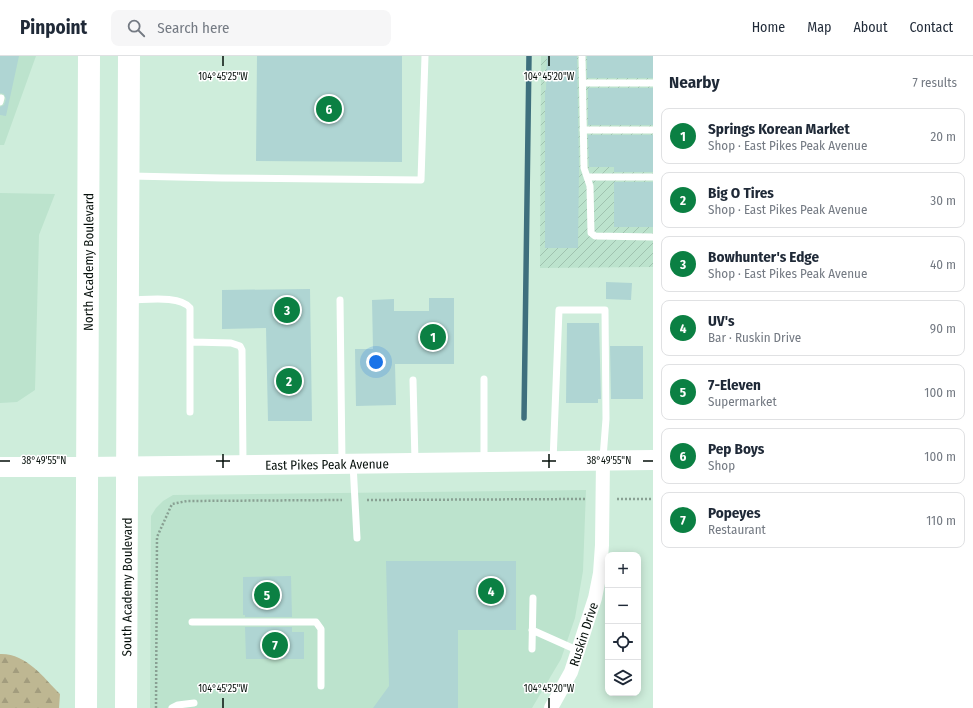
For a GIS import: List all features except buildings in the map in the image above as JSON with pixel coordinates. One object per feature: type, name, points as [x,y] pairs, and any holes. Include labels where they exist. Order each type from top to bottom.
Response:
[{"type":"highway","name":"North Academy Boulevard","points":[[87,468],[89,56]]},
{"type":"highway","points":[[127,467],[129,56]]},
{"type":"highway","name":"South Academy Boulevard","points":[[126,708],[127,467]]},
{"type":"highway","points":[[86,708],[87,468]]},
{"type":"main road","name":"East Pikes Peak Avenue","points":[[0,467],[87,468],[653,460]]},
{"type":"street","name":"Ruskin Drive","points":[[551,708],[571,672],[579,651],[600,573],[602,545],[603,460]]},
{"type":"lane","points":[[129,176],[421,180],[425,56]]},
{"type":"lane","points":[[582,56],[584,168],[590,186],[591,233],[594,236],[653,237]]},
{"type":"lane","points":[[583,83],[653,83]]},
{"type":"lane","points":[[583,130],[653,130]]},
{"type":"lane","points":[[587,177],[653,177]]},
{"type":"lane","points":[[128,300],[181,301],[187,304],[190,308],[190,412]]},
{"type":"lane","points":[[340,300],[348,464],[355,500],[357,538]]},
{"type":"lane","points":[[553,461],[559,310],[605,310],[606,419],[603,460]]},
{"type":"lane","points":[[190,340],[197,343],[236,344],[240,346],[242,350],[244,465]]},
{"type":"lane","points":[[484,379],[484,462]]},
{"type":"lane","points":[[413,380],[414,463]]},
{"type":"lane","points":[[532,649],[533,598]]},
{"type":"lane","points":[[192,622],[316,622],[321,628],[321,686]]},
{"type":"lane","points":[[532,630],[579,651]]},
{"type":"lane","points":[[172,708],[178,705],[194,703]]},
{"type":"path","points":[[156,708],[157,537],[172,504],[187,501],[653,499]]},
{"type":"shaded area","points":[[0,56],[36,56],[4,145],[0,145]]},
{"type":"shaded area","points":[[541,56],[653,56],[653,267],[540,268]]},
{"type":"shaded area","points":[[0,193],[55,194],[39,235],[35,390],[17,402],[0,403]]},
{"type":"shaded area","points":[[586,490],[583,571],[575,618],[561,659],[532,708],[150,708],[151,516],[163,501],[173,495]]},
{"type":"green space","points":[[0,654],[18,657],[33,667],[60,694],[59,708],[0,708]]},
{"type":"waterway","points":[[524,418],[529,56]]},
{"type":"place","name":"Pep Boys","points":[[329,109]]},
{"type":"place","name":"Bowhunter's Edge","points":[[287,310]]},
{"type":"place","name":"Springs Korean Market","points":[[433,337]]},
{"type":"place","name":"Big O Tires","points":[[289,381]]},
{"type":"place","name":"UV's","points":[[491,591]]},
{"type":"place","name":"7-Eleven","points":[[267,595]]},
{"type":"place","name":"Popeyes","points":[[275,645]]}]
